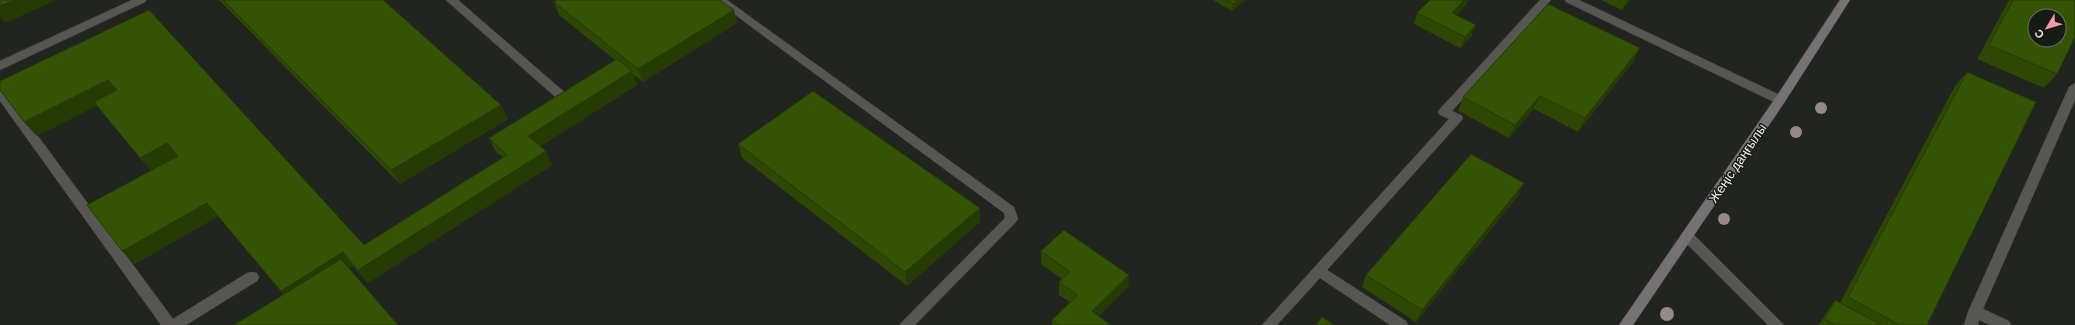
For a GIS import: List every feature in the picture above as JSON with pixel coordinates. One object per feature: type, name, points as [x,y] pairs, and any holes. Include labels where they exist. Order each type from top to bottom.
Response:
[{"type":"main road","name":"Жеңіс даңғылы","points":[[1626,325],[1780,100],[1846,0]]},
{"type":"lane","points":[[0,66],[141,0]]},
{"type":"lane","points":[[451,0],[565,99]]},
{"type":"lane","points":[[720,0],[1010,210],[1012,219],[906,325]]},
{"type":"lane","points":[[1269,325],[1457,118],[1444,112],[1546,0]]},
{"type":"lane","points":[[1570,0],[1780,100]]},
{"type":"lane","points":[[2004,325],[1973,319],[2075,86]]},
{"type":"lane","points":[[0,93],[168,325]]},
{"type":"lane","points":[[1687,236],[1777,325]]},
{"type":"lane","points":[[1319,271],[1402,325]]},
{"type":"lane","points":[[175,325],[252,277]]},
{"type":"building","points":[[0,0],[14,0],[0,6]]},
{"type":"building","points":[[223,0],[383,0],[501,105],[391,170]]},
{"type":"building","points":[[557,0],[720,0],[734,10],[638,69],[554,2]]},
{"type":"building","points":[[1227,0],[1238,0],[1233,4]]},
{"type":"building","points":[[1430,0],[1464,0],[1452,13],[1476,25],[1465,37],[1417,13]]},
{"type":"building","points":[[2013,0],[2075,0],[2075,37],[2057,74],[1989,45]]},
{"type":"building","points":[[1548,4],[1640,48],[1585,118],[1540,96],[1515,125],[1463,97]]},
{"type":"building","points":[[149,10],[364,245],[507,155],[489,138],[617,59],[632,71],[528,136],[546,151],[358,270],[343,252],[281,291],[207,203],[122,251],[87,205],[178,156],[167,143],[140,158],[94,102],[117,90],[108,80],[24,122],[0,90],[0,81]]},
{"type":"building","points":[[1967,72],[2036,102],[1927,325],[1900,325],[1848,297]]},
{"type":"building","points":[[813,91],[980,208],[905,272],[738,144]]},
{"type":"building","points":[[1471,154],[1524,183],[1422,310],[1366,275]]},
{"type":"building","points":[[1064,230],[1129,275],[1092,311],[1110,325],[1059,325],[1052,320],[1078,295],[1059,282],[1070,272],[1041,251]]},
{"type":"building","points":[[341,259],[398,325],[234,325]]},
{"type":"building","points":[[1835,300],[1881,325],[1836,325],[1825,319]]},
{"type":"building","points":[[1322,317],[1334,325],[1316,325]]}]
